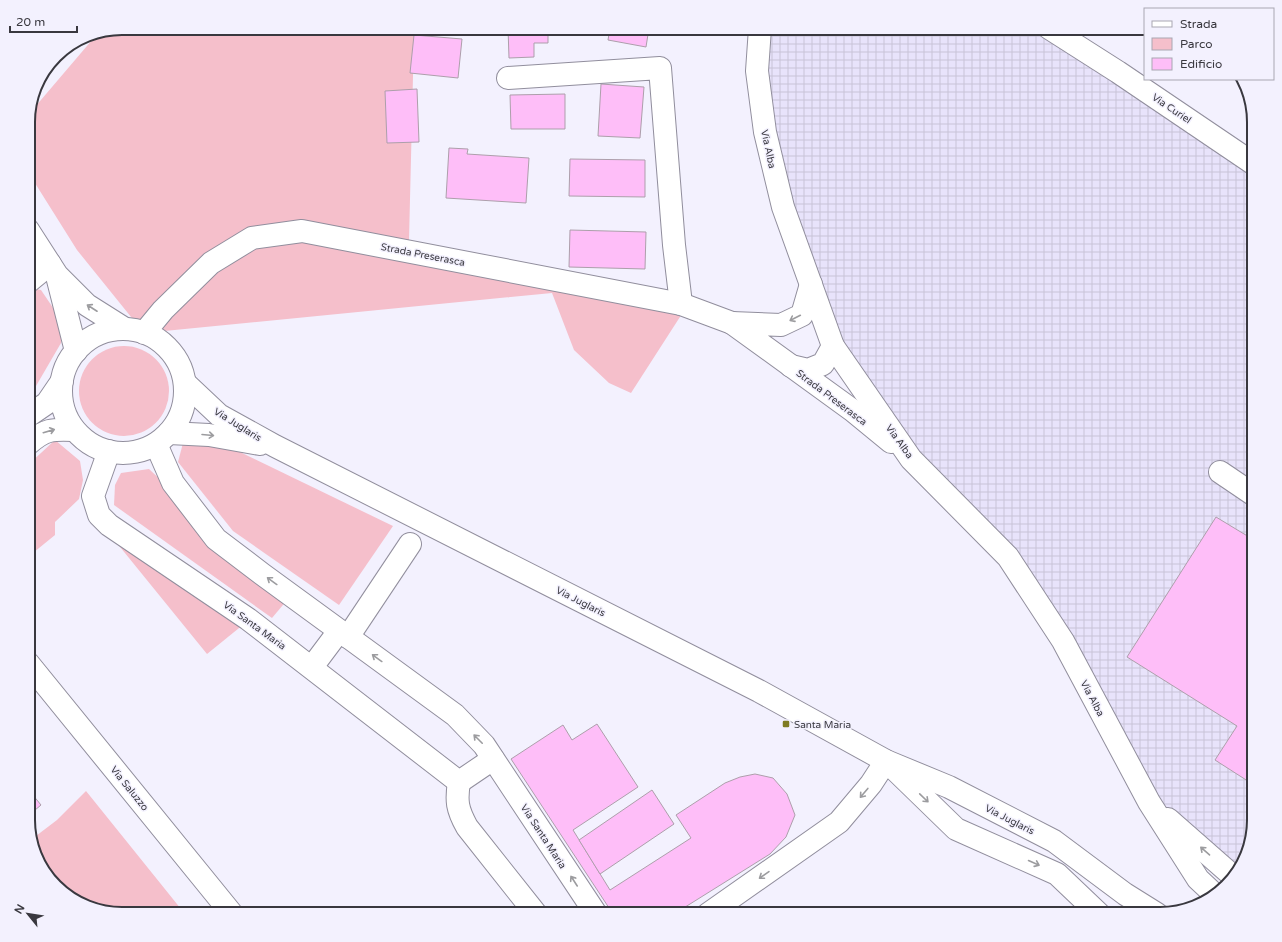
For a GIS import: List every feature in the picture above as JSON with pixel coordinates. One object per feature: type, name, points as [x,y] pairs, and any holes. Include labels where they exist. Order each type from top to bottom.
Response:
[{"type":"street","name":"Via Alba","points":[[760,35],[757,71],[765,132],[783,207],[833,346],[911,458],[1008,557],[1063,641],[1149,802],[1198,879],[1210,891]]},
{"type":"street","name":"Via Curiel","points":[[1060,35],[1118,72],[1247,159]]},
{"type":"street","points":[[508,78],[660,68],[674,245],[681,304]]},
{"type":"street","name":"Strada Preserasca","points":[[135,331],[163,310],[211,263],[252,238],[302,231],[681,304],[732,323],[852,410],[911,458]]},
{"type":"street","points":[[35,241],[53,269],[87,305],[135,331],[158,340],[169,349],[178,362],[185,383],[184,400],[180,417],[163,438],[142,450],[125,454],[98,448],[85,441],[74,430],[65,414],[62,398],[62,381],[67,364],[76,351],[88,340],[108,331],[135,331]]},
{"type":"street","points":[[35,278],[53,269]]},
{"type":"street","points":[[53,269],[76,351]]},
{"type":"street","name":"Strada Preserasca","points":[[732,323],[781,325],[802,315],[811,284]]},
{"type":"street","name":"Strada Preserasca","points":[[790,366],[808,370],[823,364],[833,346]]},
{"type":"street","points":[[35,411],[47,403],[62,381]]},
{"type":"street","name":"Via Juglaris","points":[[185,383],[219,415],[274,446],[759,691],[886,761],[949,787],[1054,841],[1124,894],[1146,907]]},
{"type":"street","points":[[35,438],[39,435],[53,430],[74,430]]},
{"type":"street","name":"Via Juglaris","points":[[163,438],[209,435],[274,446]]},
{"type":"street","name":"Via Santa Maria","points":[[163,438],[173,483],[216,539],[455,716],[484,744],[591,907]]},
{"type":"street","name":"Via Santa Maria","points":[[109,451],[93,496],[99,515],[109,525],[248,619],[459,782]]},
{"type":"street","points":[[1220,472],[1247,490]]},
{"type":"street","points":[[312,667],[344,634],[410,544]]},
{"type":"street","name":"Via Saluzzo","points":[[35,671],[226,907]]},
{"type":"street","points":[[493,759],[459,782],[457,803],[460,814],[467,827],[530,907]]},
{"type":"street","points":[[718,907],[839,822],[871,784],[886,761]]},
{"type":"street","name":"Via Juglaris","points":[[886,761],[956,830],[1057,874],[1092,907]]},
{"type":"street","name":"Via Alba","points":[[1149,802],[1229,873]]},
{"type":"street","name":"Via Juglaris","points":[[1124,894],[1136,907]]},
{"type":"shaded area","points":[[762,35],[1060,35],[1247,159],[1247,820],[1242,848],[1229,872],[1149,802],[1008,557],[911,459],[833,346],[783,207]]},
{"type":"green space","points":[[116,35],[414,35],[409,240],[687,306],[631,393],[609,383],[574,350],[552,293],[144,333],[77,250],[35,183],[35,116],[37,104],[91,41],[105,37]]},
{"type":"green space","points":[[35,289],[41,290],[64,324],[61,343],[35,387]]},
{"type":"green space","points":[[124,346],[141,350],[156,359],[165,374],[169,391],[165,408],[156,423],[141,432],[124,436],[107,432],[92,423],[83,408],[79,391],[83,374],[92,359],[107,350]]},
{"type":"green space","points":[[55,440],[80,461],[83,480],[79,499],[55,522],[55,535],[35,551],[35,459]]},
{"type":"green space","points":[[215,440],[393,526],[339,605],[233,531],[178,462],[183,443]]},
{"type":"green space","points":[[149,469],[288,599],[272,618],[114,505],[115,485],[121,473]]},
{"type":"green space","points":[[116,542],[244,624],[207,654]]},
{"type":"green space","points":[[86,791],[179,907],[111,906],[84,898],[69,889],[53,873],[42,853],[37,835],[57,820]]},
{"type":"building","points":[[414,35],[462,39],[458,78],[410,73]]},
{"type":"building","points":[[508,35],[548,35],[548,43],[534,43],[534,57],[509,58]]},
{"type":"building","points":[[609,35],[648,35],[646,47],[608,40]]},
{"type":"building","points":[[601,84],[644,87],[640,138],[598,136]]},
{"type":"building","points":[[417,89],[419,142],[387,143],[385,91]]},
{"type":"building","points":[[565,94],[565,129],[511,129],[510,95]]},
{"type":"building","points":[[449,148],[468,149],[467,154],[529,158],[526,203],[446,198]]},
{"type":"building","points":[[570,159],[645,160],[645,197],[569,196]]},
{"type":"building","points":[[570,230],[646,232],[645,269],[569,267]]},
{"type":"building","points":[[1216,517],[1247,536],[1247,781],[1215,760],[1237,726],[1127,657]]},
{"type":"building","points":[[597,724],[638,787],[573,830],[610,890],[691,838],[676,815],[725,783],[740,777],[755,774],[773,778],[787,794],[795,815],[786,837],[770,854],[685,907],[608,907],[511,759],[563,725],[572,740]]},
{"type":"building","points":[[652,790],[674,824],[600,874],[579,840]]},
{"type":"building","points":[[35,798],[41,805],[35,810]]},
{"type":"place","name":"Santa Maria","points":[[786,724]]}]
